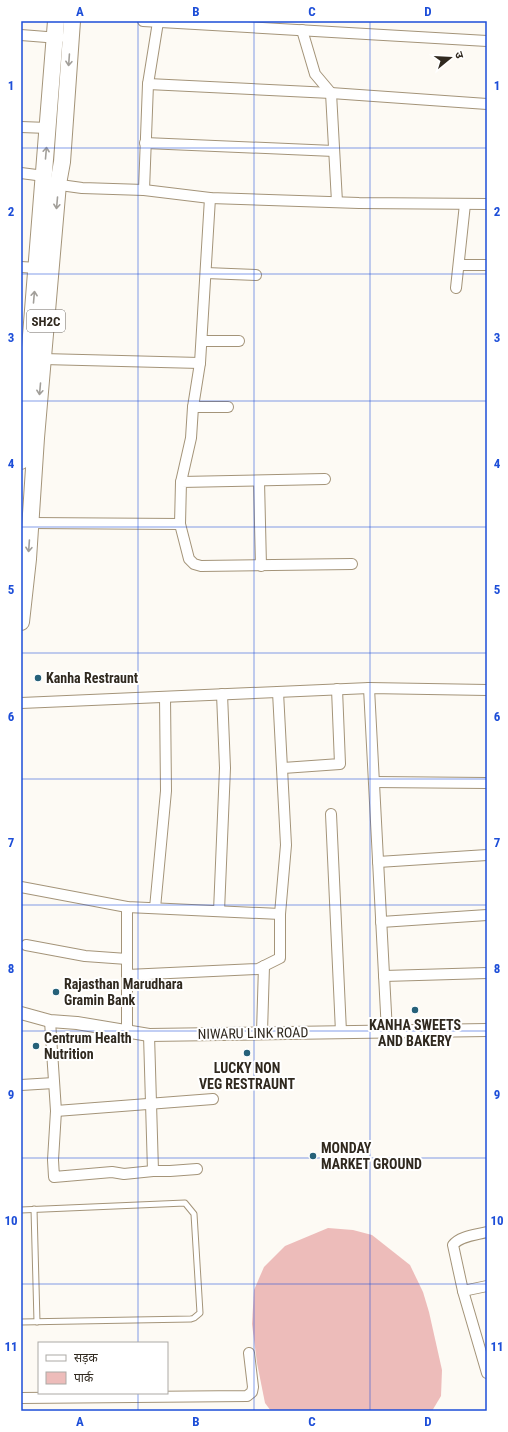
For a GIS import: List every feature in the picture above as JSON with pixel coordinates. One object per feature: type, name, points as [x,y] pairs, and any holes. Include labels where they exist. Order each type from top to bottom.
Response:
[{"type":"main road","name":"SH2C","points":[[21,622],[30,523],[29,437],[31,362],[29,268],[49,181],[62,162],[63,39],[56,21]]},
{"type":"main road","name":"SH2C","points":[[31,362],[49,181],[48,128],[63,39],[72,21]]},
{"type":"main road","name":"SH2C","points":[[21,461],[29,437]]},
{"type":"street","points":[[143,21],[487,41]]},
{"type":"street","points":[[144,190],[148,84],[158,22]]},
{"type":"street","points":[[302,30],[315,74],[331,93],[337,202]]},
{"type":"street","points":[[21,35],[63,39]]},
{"type":"street","points":[[148,84],[331,93],[487,104]]},
{"type":"street","points":[[21,127],[48,128]]},
{"type":"street","points":[[145,142],[334,151]]},
{"type":"street","points":[[21,173],[82,188],[144,190],[210,198],[276,202],[487,204]]},
{"type":"street","points":[[210,198],[200,363],[194,407],[192,438],[181,482],[180,524],[189,559],[194,564],[201,566],[352,564]]},
{"type":"street","points":[[456,288],[465,204]]},
{"type":"street","points":[[459,265],[487,265]]},
{"type":"street","points":[[206,273],[256,275]]},
{"type":"street","points":[[202,341],[239,341]]},
{"type":"street","points":[[31,362],[200,363]]},
{"type":"street","points":[[194,407],[228,407]]},
{"type":"street","points":[[181,482],[325,479]]},
{"type":"street","points":[[259,481],[261,566]]},
{"type":"street","points":[[30,523],[180,524]]},
{"type":"street","points":[[369,688],[387,1032]]},
{"type":"street","points":[[21,703],[369,688],[487,690]]},
{"type":"street","points":[[283,768],[340,764],[337,689]]},
{"type":"street","points":[[127,975],[258,969],[280,958],[280,914],[286,845],[278,692]]},
{"type":"street","points":[[219,911],[225,768],[222,694]]},
{"type":"street","points":[[155,908],[166,791],[165,697]]},
{"type":"street","points":[[374,782],[487,784]]},
{"type":"street","points":[[331,814],[341,1032]]},
{"type":"street","points":[[378,862],[487,855]]},
{"type":"street","points":[[21,888],[127,907],[280,914]]},
{"type":"street","points":[[127,907],[127,1031]]},
{"type":"street","points":[[381,922],[487,915]]},
{"type":"street","points":[[26,945],[85,956],[127,959]]},
{"type":"street","points":[[262,1032],[264,966]]},
{"type":"street","points":[[384,976],[487,973]]},
{"type":"street","name":"NIWARU LINK ROAD","points":[[21,1013],[50,1021],[77,1023],[149,1035],[262,1032],[487,1030]]},
{"type":"street","points":[[50,1021],[56,1111],[53,1160],[54,1177],[112,1172],[124,1174],[197,1169]]},
{"type":"street","points":[[149,1035],[153,1171]]},
{"type":"street","points":[[21,1085],[54,1083]]},
{"type":"street","points":[[56,1111],[213,1099]]},
{"type":"street","points":[[487,1232],[461,1239],[456,1241],[454,1245],[463,1291],[484,1349],[487,1373]]},
{"type":"street","points":[[463,1291],[487,1286]]},
{"type":"street","points":[[21,1398],[246,1396],[252,1392],[253,1387],[249,1353]]},
{"type":"lane","points":[[21,1210],[185,1203],[194,1214],[200,1313],[191,1319],[21,1322]]},
{"type":"lane","points":[[34,1209],[38,1322]]},
{"type":"green space","points":[[328,1228],[353,1230],[372,1235],[410,1265],[423,1292],[442,1370],[441,1396],[432,1411],[271,1411],[265,1403],[257,1363],[252,1324],[254,1290],[264,1267],[285,1246]]},
{"type":"place","name":"Kanha Restraunt","points":[[38,678]]},
{"type":"place","name":"Rajasthan Marudhara Gramin Bank","points":[[56,992]]},
{"type":"place","name":"KANHA SWEETS AND BAKERY","points":[[415,1010]]},
{"type":"place","name":"Centrum Health Nutrition","points":[[36,1046]]},
{"type":"place","name":"LUCKY NON VEG RESTRAUNT","points":[[247,1053]]},
{"type":"place","name":"MONDAY MARKET GROUND","points":[[313,1156]]}]
